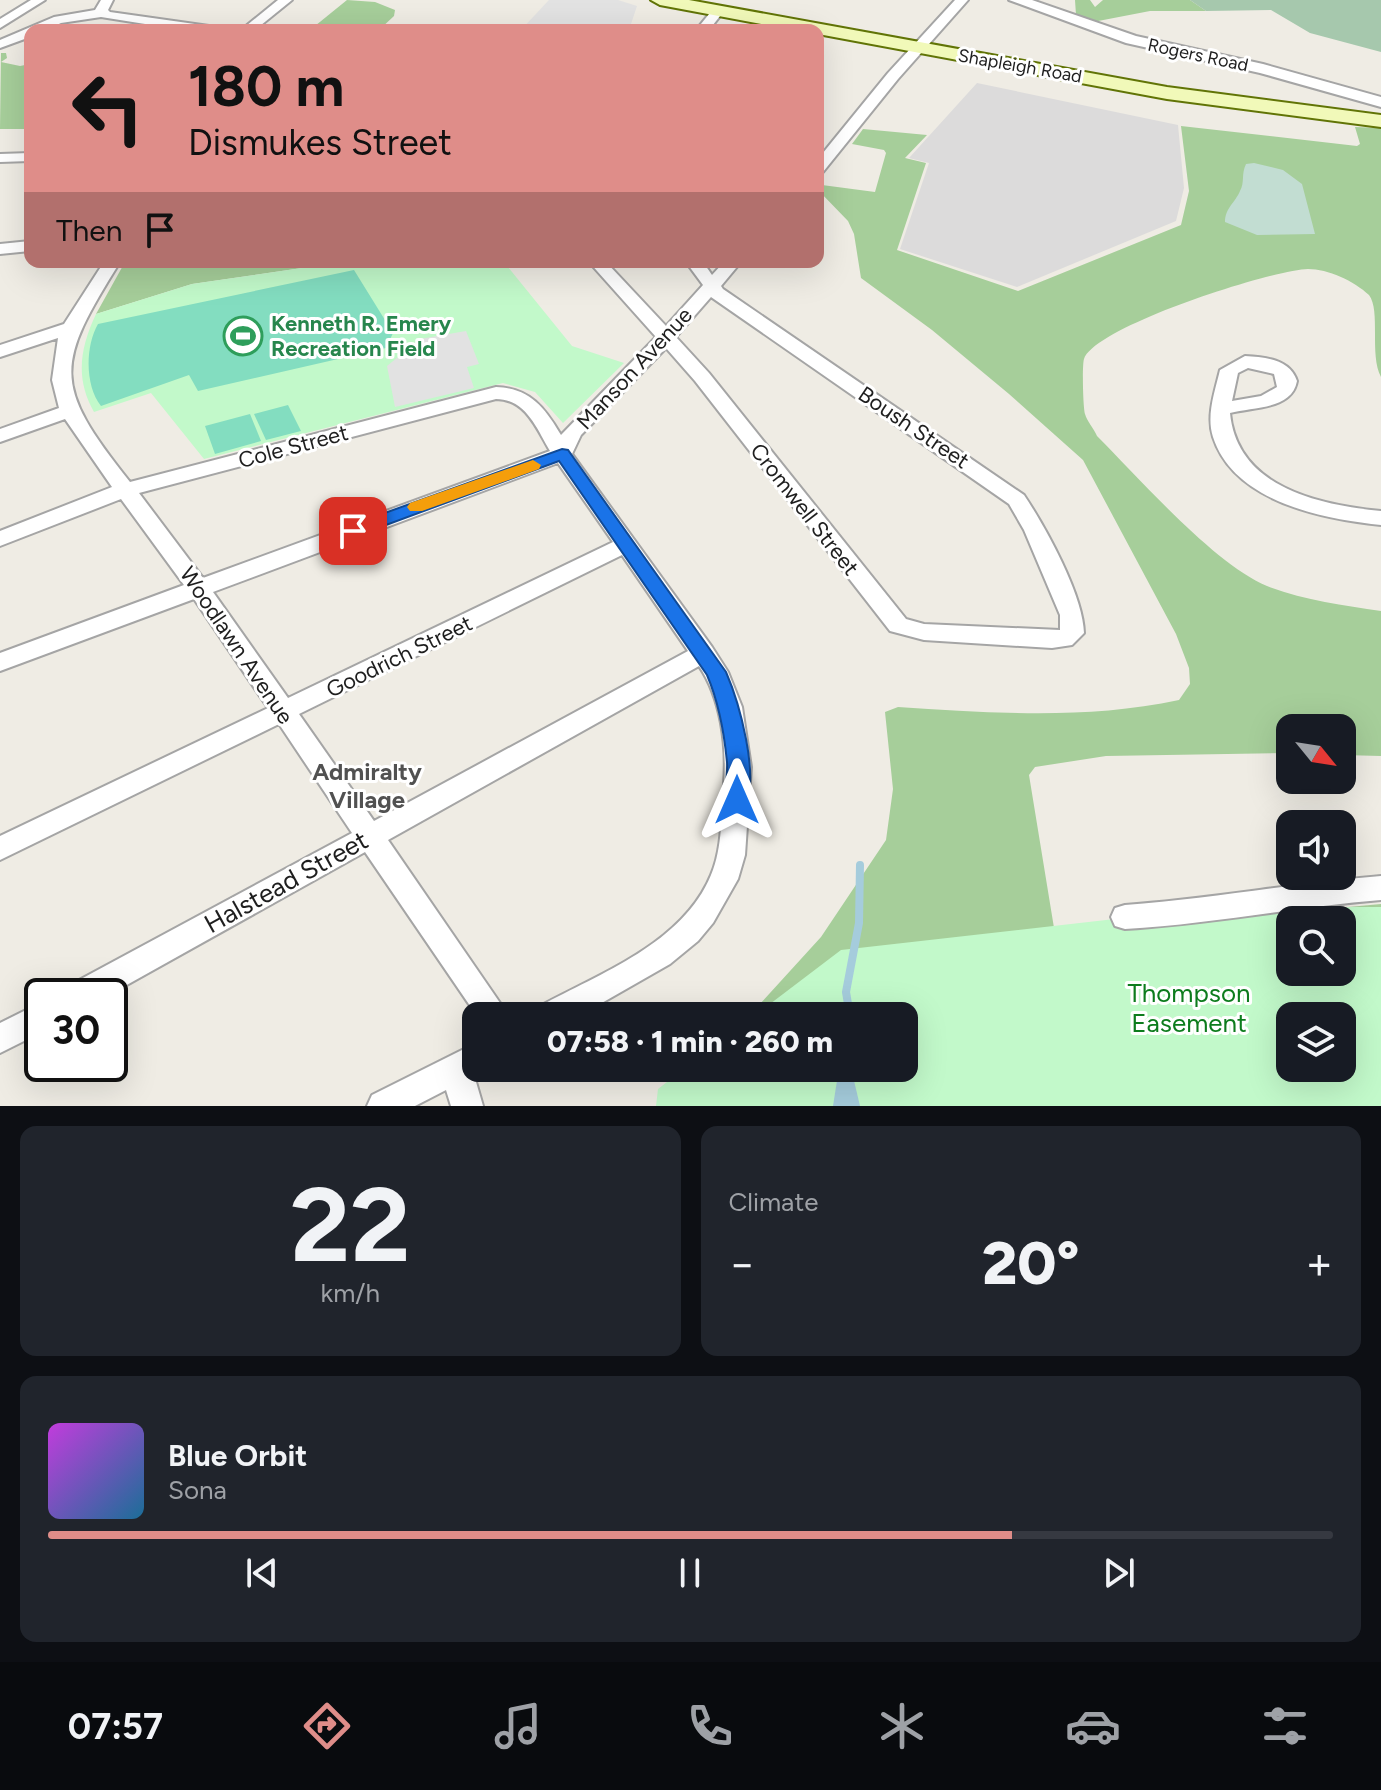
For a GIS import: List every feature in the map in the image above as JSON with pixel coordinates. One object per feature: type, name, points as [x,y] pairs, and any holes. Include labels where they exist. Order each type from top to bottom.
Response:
[{"type":"main road","name":"Shapleigh Road","points":[[660,0],[790,24]]},
{"type":"main road","name":"Shapleigh Road","points":[[824,30],[1237,104],[1381,121]]},
{"type":"street","points":[[0,24],[39,0]]},
{"type":"street","points":[[255,24],[286,0]]},
{"type":"street","points":[[824,162],[918,47],[962,0]]},
{"type":"street","name":"Rogers Road","points":[[1017,0],[1132,40],[1263,69],[1381,102]]},
{"type":"street","points":[[49,24],[104,6],[183,24]]},
{"type":"street","points":[[707,24],[718,11]]},
{"type":"street","points":[[0,44],[24,35]]},
{"type":"street","points":[[0,158],[24,157]]},
{"type":"street","points":[[0,249],[24,247]]},
{"type":"street","name":"Woodlawn Avenue","points":[[108,268],[70,328],[61,365],[61,380],[69,411],[167,543],[484,1002]]},
{"type":"street","name":"Cromwell Street","points":[[603,268],[702,377],[898,625],[924,632],[1052,640],[1069,636]]},
{"type":"street","name":"Boush Street","points":[[698,268],[711,286],[1017,500],[1035,530],[1072,615],[1074,628],[1069,636]]},
{"type":"street","name":"Manson Avenue","points":[[562,454],[572,433],[666,337],[728,268]]},
{"type":"street","points":[[0,351],[70,328]]},
{"type":"street","name":"Cole Street","points":[[0,539],[125,490],[502,392],[524,397],[562,454]]},
{"type":"street","points":[[1220,410],[1219,427],[1224,445],[1260,480],[1312,506],[1381,518]]},
{"type":"street","points":[[0,436],[69,411]]},
{"type":"street","points":[[0,662],[562,454],[716,672],[730,707],[738,767],[736,822],[724,879],[688,932],[660,955],[576,1002]]},
{"type":"street","name":"Goodrich Street","points":[[0,849],[625,545]]},
{"type":"street","name":"Halstead Street","points":[[112,978],[704,653]]},
{"type":"street","points":[[1125,917],[1202,912],[1310,894],[1381,888]]},
{"type":"street","points":[[0,1039],[24,1026]]},
{"type":"street","points":[[383,1106],[462,1065]]},
{"type":"street","points":[[466,1082],[467,1106]]},
{"type":"shaded area","points":[[549,0],[618,0],[637,6],[631,24],[527,24]]},
{"type":"shaded area","points":[[977,83],[1178,125],[1184,188],[1176,221],[1017,287],[900,249],[929,163],[909,158]]},
{"type":"shaded area","points":[[466,331],[479,364],[467,367],[474,388],[395,407],[387,366],[420,339]]},
{"type":"green space","points":[[347,0],[375,2],[395,10],[394,16],[385,24],[317,24]]},
{"type":"green space","points":[[1075,0],[1090,0],[1095,7],[1103,0],[1190,0],[1206,11],[1150,11],[1093,22],[1076,15]]},
{"type":"green space","points":[[1190,0],[1381,0],[1381,52],[1310,33],[1271,10],[1206,11]]},
{"type":"green space","points":[[1,53],[6,53],[7,58],[1,62],[24,65],[24,129],[0,129]]},
{"type":"green space","points":[[1181,126],[1357,146],[1360,144],[1355,127],[1381,128],[1381,377],[1376,357],[1374,311],[1369,295],[1340,277],[1308,269],[1224,289],[1119,331],[1096,346],[1084,359],[1083,377],[1085,414],[1097,436],[1178,518],[1224,559],[1246,575],[1281,591],[1323,602],[1381,611],[1381,756],[1356,755],[1356,714],[1276,714],[1276,753],[1106,756],[1035,767],[1029,775],[1055,934],[1276,914],[1276,986],[1356,986],[1356,906],[1381,904],[1381,1106],[918,1069],[918,1002],[762,1002],[821,937],[886,840],[893,789],[885,712],[898,707],[1004,713],[1109,710],[1179,700],[1190,684],[1189,668],[1176,634],[1083,460],[932,330],[861,278],[854,234],[848,221],[824,196],[824,185],[875,192],[886,153],[852,144],[863,129],[927,135],[905,158],[926,163],[897,250],[1018,291],[1181,225],[1189,191]]},
{"type":"green space","points":[[1246,164],[1283,170],[1302,184],[1315,234],[1257,235],[1225,222],[1228,209],[1241,188]]},
{"type":"green space","points":[[122,268],[302,268],[192,284],[96,314]]},
{"type":"green space","points":[[302,268],[509,268],[572,346],[624,363],[563,423],[535,392],[503,383],[204,459],[151,393],[94,412],[82,375],[83,351],[96,314],[192,284]]},
{"type":"green space","name":"Kenneth R. Emery Recreation Field","points":[[354,270],[393,333],[386,348],[198,391],[189,375],[101,406],[96,398],[90,377],[89,355],[98,324]]},
{"type":"green space","points":[[288,405],[301,431],[266,440],[254,414]]},
{"type":"green space","points":[[250,414],[261,441],[215,454],[205,426]]},
{"type":"green space","name":"Thompson Easement","points":[[1220,907],[1276,907],[1276,986],[1356,986],[1356,907],[1381,907],[1381,1106],[656,1106],[658,1089],[667,1082],[918,1082],[918,1002],[772,1002],[841,950]]},
{"type":"water","points":[[837,1082],[854,1082],[860,1106],[833,1106]]},
{"type":"waterway","points":[[848,1002],[846,992],[859,923],[860,865]]},
{"type":"slow traffic","points":[[416,507],[533,465]]},
{"type":"place","name":"Kenneth R. Emery Recreation Field","points":[[243,336]]},
{"type":"district","name":"Admiralty Village","points":[[367,786]]},
{"type":"route","points":[[353,531],[562,454],[716,672],[728,700],[734,726],[737,800]]}]
